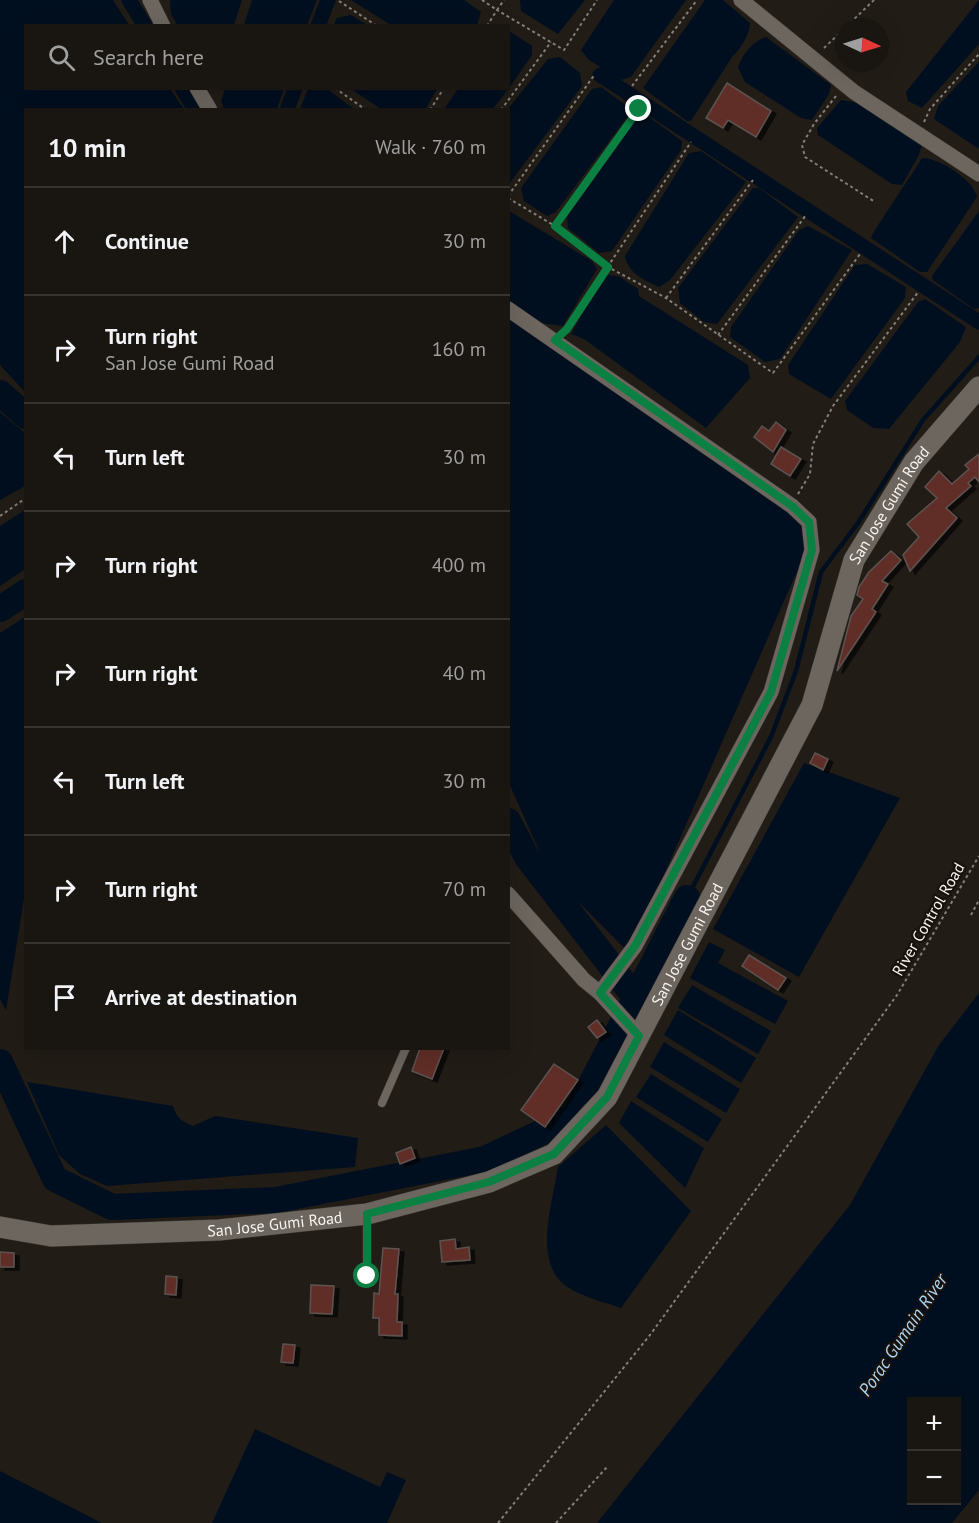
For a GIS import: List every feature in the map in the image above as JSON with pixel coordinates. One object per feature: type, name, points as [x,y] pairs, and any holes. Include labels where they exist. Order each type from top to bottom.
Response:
[{"type":"street","points":[[150,0],[162,24]]},
{"type":"street","points":[[741,0],[856,93],[979,174]]},
{"type":"street","points":[[197,90],[209,108]]},
{"type":"street","points":[[510,310],[792,506],[809,522],[812,550],[771,692],[635,946],[600,993]]},
{"type":"street","name":"San Jose Gumi Road","points":[[0,1227],[62,1236],[219,1230],[367,1214],[489,1182],[554,1154],[607,1097],[812,705],[854,560],[914,462],[979,387]]},
{"type":"street","points":[[510,896],[584,980],[600,993],[639,1036]]},
{"type":"lane","points":[[382,1102],[405,1050]]},
{"type":"lane","points":[[367,1214],[367,1276]]},
{"type":"path","points":[[482,0],[564,50],[597,0]]},
{"type":"path","points":[[488,24],[504,0]]},
{"type":"path","points":[[632,86],[697,0]]},
{"type":"path","points":[[855,18],[874,0]]},
{"type":"path","points":[[339,1],[374,24]]},
{"type":"path","points":[[814,58],[835,38]]},
{"type":"path","points":[[502,108],[551,42]]},
{"type":"path","points":[[918,133],[930,109],[979,54]]},
{"type":"path","points":[[510,194],[595,74]]},
{"type":"path","points":[[338,90],[363,108]]},
{"type":"path","points":[[431,108],[443,90]]},
{"type":"path","points":[[856,93],[841,92],[830,101],[802,145],[806,157],[874,202]]},
{"type":"path","points":[[555,226],[639,109]]},
{"type":"path","points":[[555,340],[567,329],[691,142]]},
{"type":"path","points":[[666,298],[753,180]]},
{"type":"path","points":[[510,198],[555,226],[608,267],[666,298],[772,373],[860,254]]},
{"type":"path","points":[[718,335],[806,215]]},
{"type":"path","points":[[792,506],[810,474],[813,444],[833,406],[919,291]]},
{"type":"path","points":[[0,516],[24,499]]},
{"type":"path","name":"River Control Road","points":[[498,1523],[650,1335],[897,995],[979,856]]},
{"type":"path","points":[[971,915],[979,900]]},
{"type":"path","points":[[556,1523],[607,1467]]},
{"type":"water","points":[[0,0],[113,0],[128,24],[24,24],[24,90],[171,90],[183,108],[24,108],[24,391],[0,365]]},
{"type":"water","points":[[170,0],[242,0],[234,24],[177,24],[171,14]]},
{"type":"water","points":[[252,0],[317,0],[307,24],[244,24]]},
{"type":"water","points":[[351,0],[464,0],[481,12],[477,24],[389,24]]},
{"type":"water","points":[[520,0],[585,0],[558,34],[521,11]]},
{"type":"water","points":[[614,0],[686,0],[631,77],[621,80],[589,60],[581,50]]},
{"type":"water","points":[[705,0],[723,0],[750,23],[750,27],[741,46],[691,121],[687,121],[643,88]]},
{"type":"water","points":[[979,0],[979,44],[922,108],[908,101],[906,92]]},
{"type":"water","points":[[351,15],[365,24],[334,24],[337,18]]},
{"type":"water","points":[[510,32],[532,46],[532,55],[510,87]]},
{"type":"water","points":[[766,37],[831,85],[829,94],[812,120],[801,118],[745,82],[738,67],[740,62],[752,45]]},
{"type":"water","points":[[560,57],[580,73],[582,86],[510,183],[509,108],[548,59]]},
{"type":"water","points":[[979,62],[979,149],[934,119],[938,106]]},
{"type":"water","points":[[601,87],[627,106],[628,116],[556,212],[547,216],[524,201],[521,188],[592,89]]},
{"type":"water","points":[[224,90],[284,90],[277,108],[224,108],[221,101]]},
{"type":"water","points":[[308,90],[328,90],[353,108],[300,108]]},
{"type":"water","points":[[352,90],[436,90],[426,108],[380,108]]},
{"type":"water","points":[[457,90],[507,90],[494,108],[445,108]]},
{"type":"water","points":[[841,100],[858,103],[922,145],[902,185],[892,184],[818,135],[817,128]]},
{"type":"water","points":[[646,115],[682,141],[681,150],[612,251],[599,253],[568,228],[567,217],[637,118]]},
{"type":"water","points":[[701,151],[746,182],[670,280],[659,287],[642,279],[633,271],[625,256],[689,153]]},
{"type":"water","points":[[922,158],[955,171],[970,184],[977,197],[927,272],[920,272],[871,238]]},
{"type":"water","points":[[753,188],[759,188],[798,217],[717,324],[704,322],[680,303],[678,288]]},
{"type":"water","points":[[979,211],[979,308],[974,309],[933,280],[932,276]]},
{"type":"water","points":[[510,212],[592,261],[597,269],[563,326],[540,323],[510,303]]},
{"type":"water","points":[[808,226],[852,250],[780,359],[765,362],[730,337],[731,327],[799,230]]},
{"type":"water","points":[[867,264],[906,287],[905,298],[831,399],[789,374],[788,365],[855,265]]},
{"type":"water","points":[[605,274],[620,277],[638,289],[639,296],[748,365],[750,378],[706,428],[584,339],[571,334]]},
{"type":"water","points":[[925,299],[966,327],[960,342],[889,429],[873,428],[847,410],[845,401],[918,302]]},
{"type":"water","points":[[510,320],[789,511],[802,525],[806,551],[638,934],[625,949],[548,871],[510,785]]},
{"type":"water","points":[[0,412],[24,432],[24,487],[0,500]]},
{"type":"water","points":[[24,511],[24,570],[0,586],[0,526]]},
{"type":"water","points":[[24,618],[24,898],[6,1010],[0,999],[0,633]]},
{"type":"water","points":[[804,763],[900,798],[799,977],[713,929]]},
{"type":"water","points":[[709,942],[725,950],[718,963],[788,1001],[775,1024],[690,978]]},
{"type":"water","points":[[692,985],[771,1031],[758,1054],[678,1008]]},
{"type":"water","name":"Porac Gumain River","points":[[979,993],[979,1490],[952,1523],[597,1523],[850,1205],[939,1045]]},
{"type":"water","points":[[678,1010],[756,1058],[741,1083],[664,1035]]},
{"type":"water","points":[[664,1042],[740,1089],[726,1113],[650,1067]]},
{"type":"water","points":[[651,1074],[722,1119],[708,1142],[636,1097]]},
{"type":"water","points":[[27,1082],[173,1106],[180,1119],[193,1126],[215,1116],[358,1138],[355,1167],[107,1186],[80,1174],[59,1155]]},
{"type":"water","points":[[631,1101],[704,1148],[685,1188],[619,1123]]},
{"type":"water","points":[[606,1125],[691,1211],[621,1308],[587,1297],[569,1288],[557,1278],[548,1249],[549,1215],[558,1167]]},
{"type":"water","points":[[255,1429],[380,1487],[387,1472],[406,1480],[387,1523],[212,1523]]},
{"type":"water","points":[[0,1471],[102,1523],[0,1523]]},
{"type":"building","points":[[727,83],[771,111],[756,137],[728,120],[723,128],[706,118]]},
{"type":"building","points":[[776,422],[786,430],[773,452],[754,437],[762,426],[769,431]]},
{"type":"building","points":[[781,447],[801,459],[790,476],[771,464]]},
{"type":"building","points":[[979,454],[979,482],[975,477],[968,483],[971,486],[946,508],[957,518],[910,571],[903,555],[919,537],[907,524],[937,498],[925,487],[939,471],[952,484],[969,469],[965,465]]},
{"type":"building","points":[[891,551],[901,560],[882,581],[888,584],[872,609],[876,612],[837,671],[851,616],[863,599],[857,595],[859,587],[869,572]]},
{"type":"building","points":[[815,753],[828,759],[823,770],[810,763]]},
{"type":"building","points":[[749,955],[786,978],[778,990],[742,966]]},
{"type":"building","points":[[597,1020],[606,1032],[597,1038],[588,1027]]},
{"type":"building","points":[[419,1050],[443,1050],[432,1079],[412,1071]]},
{"type":"building","points":[[554,1064],[578,1080],[545,1127],[521,1110]]},
{"type":"building","points":[[411,1147],[415,1158],[400,1164],[396,1153]]},
{"type":"building","points":[[455,1239],[456,1249],[469,1247],[470,1260],[442,1262],[440,1241]]},
{"type":"building","points":[[383,1248],[399,1249],[395,1294],[398,1294],[397,1322],[402,1322],[402,1336],[379,1335],[379,1318],[373,1318],[374,1293],[379,1294]]},
{"type":"building","points":[[0,1252],[14,1253],[14,1267],[0,1267]]},
{"type":"building","points":[[166,1276],[177,1277],[176,1295],[165,1294]]},
{"type":"building","points":[[311,1285],[334,1286],[332,1314],[310,1313]]},
{"type":"building","points":[[283,1344],[295,1345],[293,1363],[281,1362]]},
{"type":"waterway","points":[[129,0],[144,24]]},
{"type":"waterway","points":[[319,24],[328,0]]},
{"type":"waterway","points":[[600,75],[979,322]]},
{"type":"waterway","points":[[183,90],[194,108]]},
{"type":"waterway","points":[[288,108],[294,90]]},
{"type":"waterway","points":[[687,898],[771,737],[796,671],[821,572],[858,523],[923,420],[979,357]]},
{"type":"waterway","points":[[0,393],[24,414]]},
{"type":"waterway","points":[[0,609],[24,593]]},
{"type":"waterway","points":[[510,825],[527,857],[635,997]]},
{"type":"waterway","points":[[0,1062],[55,1179],[112,1207],[276,1200],[485,1159],[574,1117],[687,898]]},
{"type":"route","points":[[367,1276],[367,1214],[489,1182],[554,1154],[607,1097],[639,1036],[600,993],[635,946],[771,692],[812,550],[809,522],[792,506],[555,340],[567,329],[608,267],[555,226],[639,109]]}]
